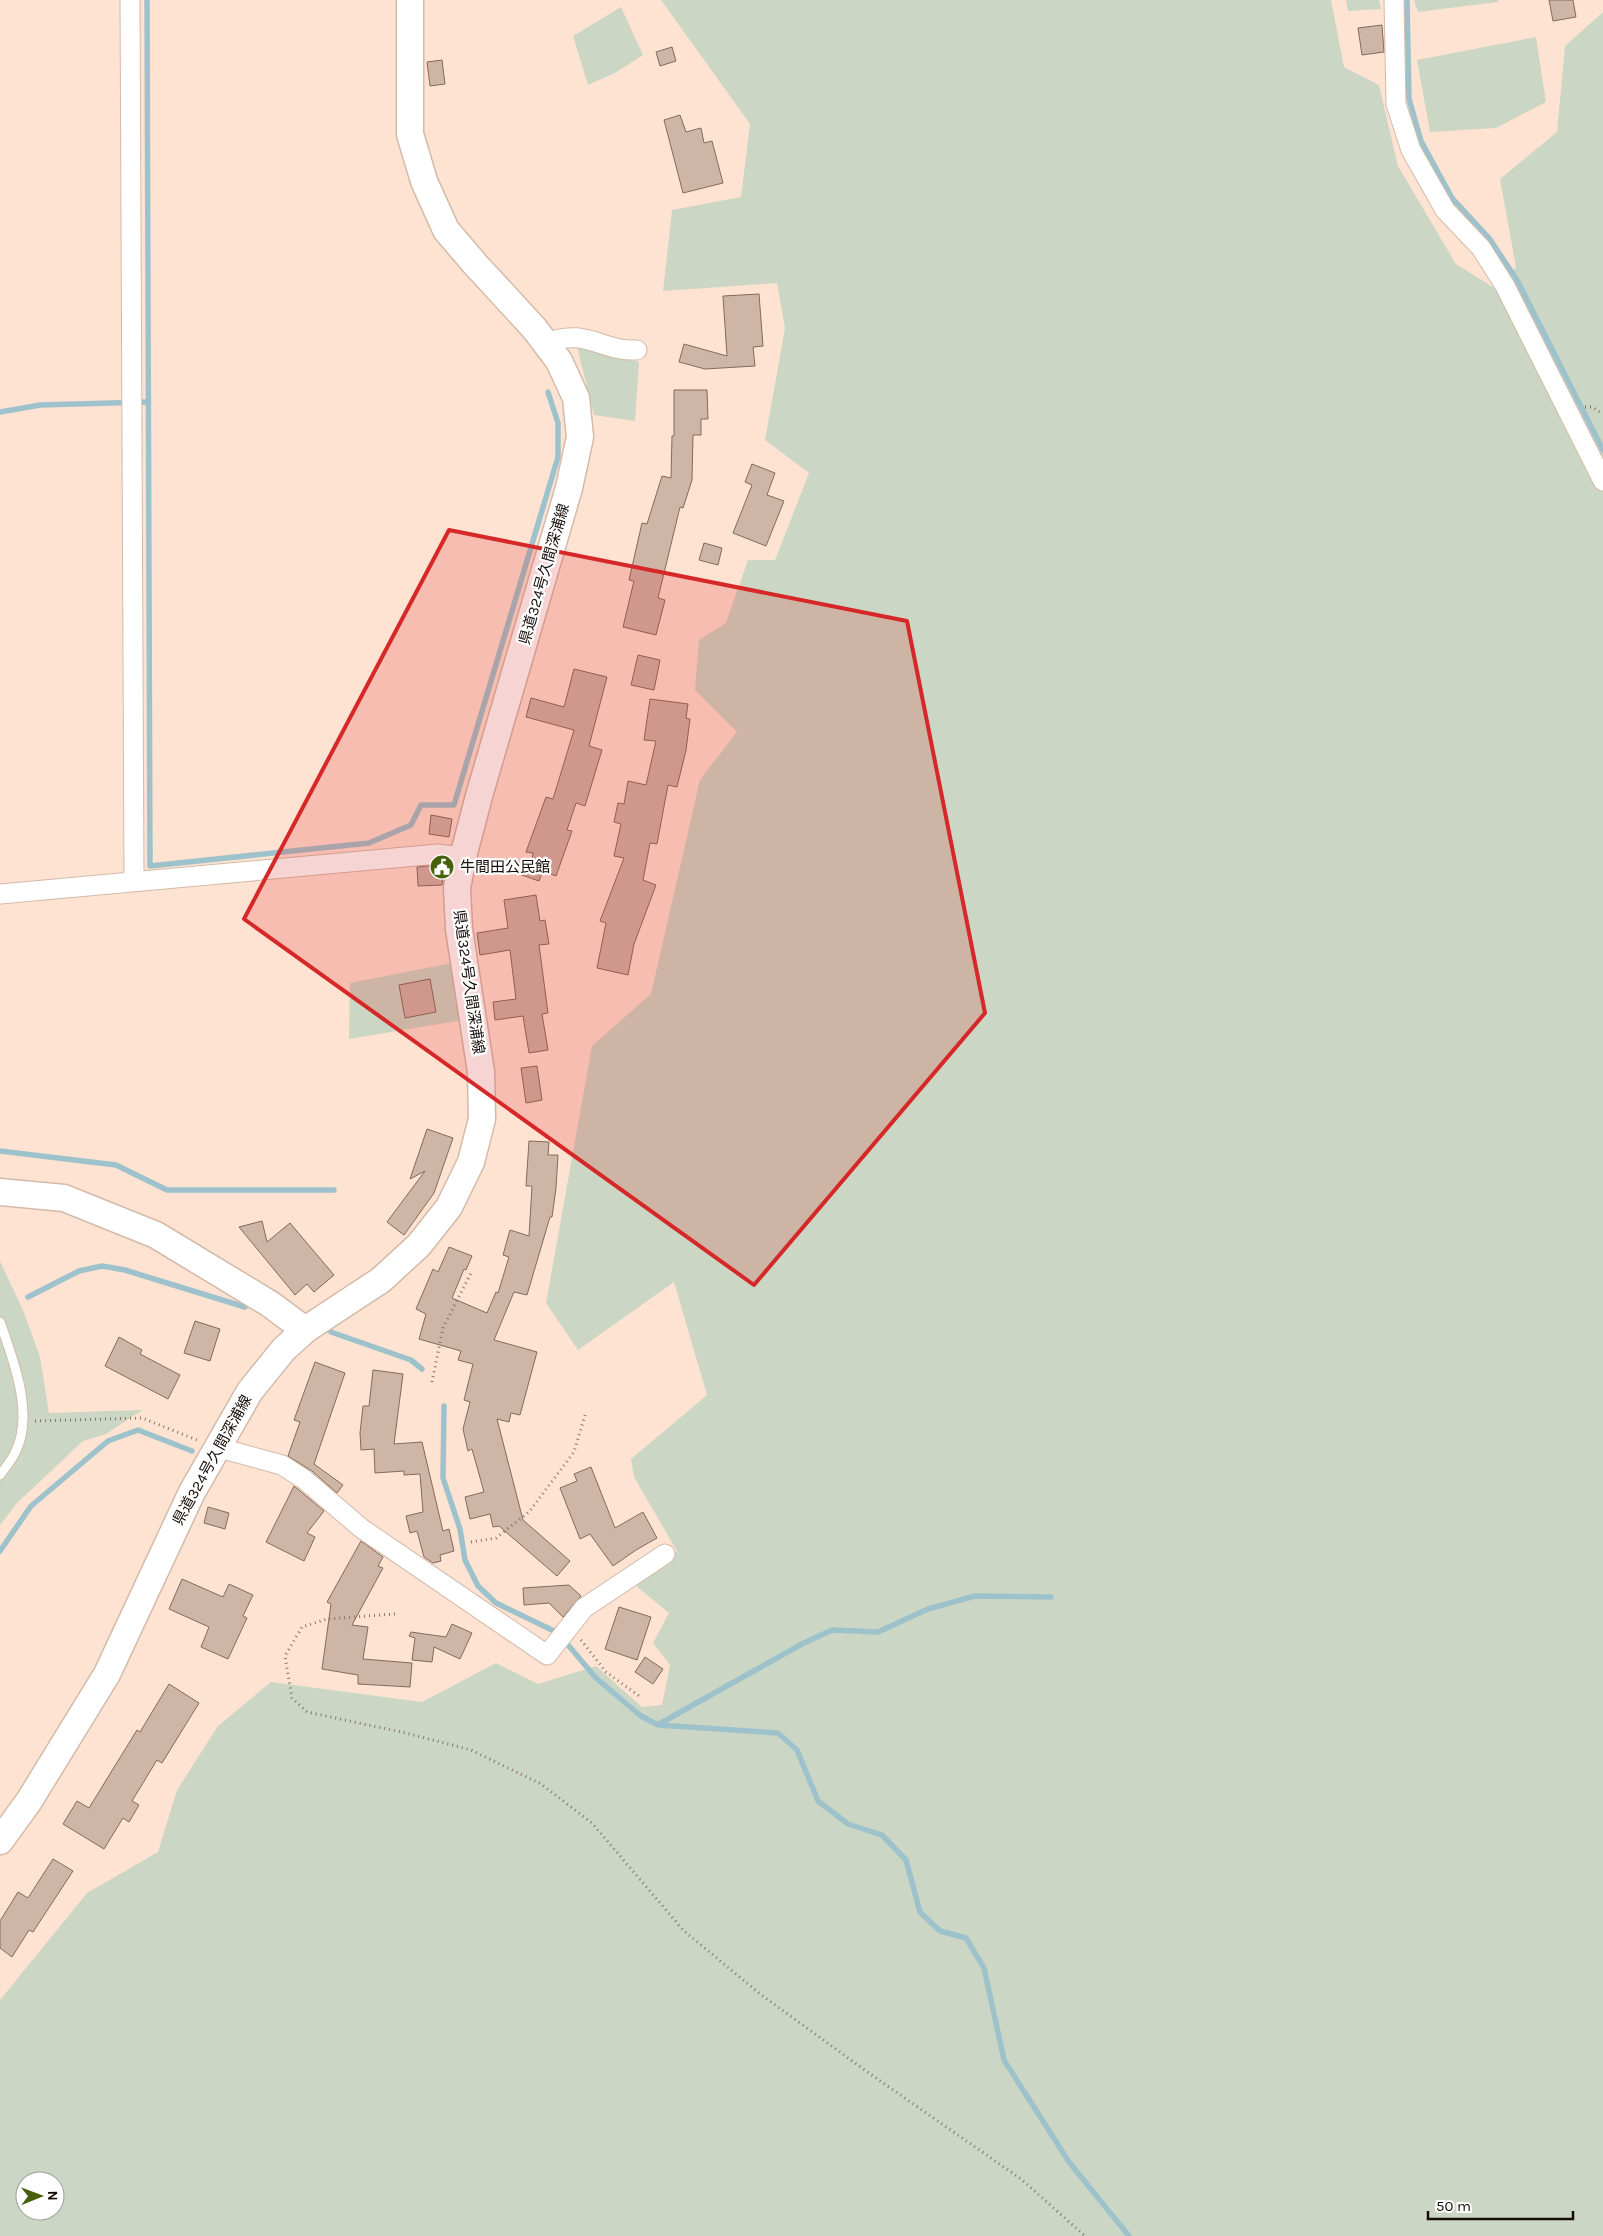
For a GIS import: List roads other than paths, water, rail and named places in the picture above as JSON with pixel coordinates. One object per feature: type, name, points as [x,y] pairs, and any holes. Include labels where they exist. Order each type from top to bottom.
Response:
[{"type":"main road","name":"県道324号久間深浦線","points":[[0,1841],[39,1786],[107,1674],[192,1492],[250,1390],[284,1349],[305,1330],[380,1280],[420,1245],[449,1206],[471,1162],[482,1119],[481,1072],[459,929],[457,888],[463,857],[569,488],[580,437],[576,398],[559,361],[546,343],[446,230],[424,181],[410,134],[410,0]]},
{"type":"main road","points":[[0,1192],[64,1198],[156,1235],[270,1304],[305,1330]]},
{"type":"street","points":[[130,0],[134,880]]},
{"type":"street","points":[[1394,0],[1396,104],[1411,150],[1445,210],[1481,248],[1505,286],[1603,481]]},
{"type":"street","points":[[546,343],[562,337],[586,338],[628,350],[637,350]]},
{"type":"street","points":[[0,894],[134,880],[438,854],[463,857]]},
{"type":"street","points":[[216,1447],[282,1465],[305,1480],[361,1528],[547,1655],[584,1608],[665,1554]]},
{"type":"lane","points":[[0,1322],[16,1366],[24,1421],[16,1452],[0,1475]]},
{"type":"waterway","points":[[147,0],[150,866],[369,843],[411,825],[421,805],[454,805],[558,457],[558,423],[548,392]]},
{"type":"waterway","points":[[1407,0],[1409,99],[1421,141],[1452,198],[1489,238],[1517,280],[1603,450]]},
{"type":"waterway","points":[[0,412],[40,405],[148,402]]},
{"type":"waterway","points":[[0,1151],[116,1165],[167,1190],[334,1190]]},
{"type":"waterway","points":[[28,1297],[79,1271],[102,1266],[125,1270],[245,1307]]},
{"type":"waterway","points":[[331,1332],[411,1360],[422,1369]]},
{"type":"waterway","points":[[444,1406],[443,1478],[460,1529],[465,1560],[478,1586],[496,1603],[558,1633],[596,1678],[641,1716],[658,1725],[778,1733],[797,1750],[818,1801],[848,1824],[882,1835],[906,1860],[920,1912],[940,1931],[966,1938],[984,1968],[1004,2060],[1069,2162],[1129,2236]]},
{"type":"waterway","points":[[0,1551],[31,1506],[108,1441],[138,1430],[192,1451]]},
{"type":"waterway","points":[[659,1724],[802,1644],[832,1630],[878,1632],[928,1609],[975,1596],[1051,1597]]},
{"type":"place","name":"牛間田公民館","points":[[442,867]]}]
